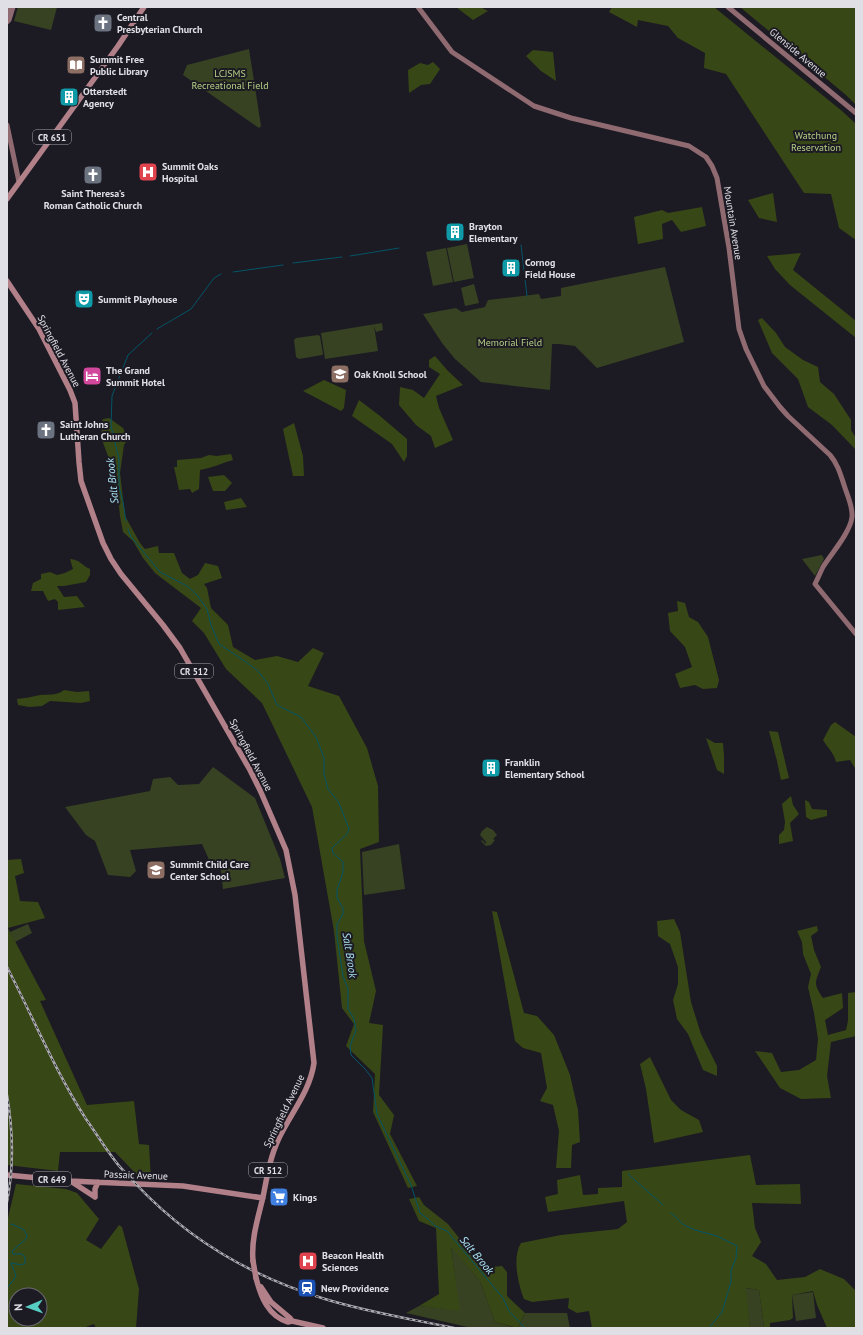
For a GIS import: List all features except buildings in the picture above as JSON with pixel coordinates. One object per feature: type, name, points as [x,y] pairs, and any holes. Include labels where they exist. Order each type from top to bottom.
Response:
[{"type":"main road","points":[[7,13],[9,7]]},
{"type":"main road","points":[[7,22],[13,7]]},
{"type":"main road","name":"CR 651","points":[[19,182],[81,98],[144,7]]},
{"type":"main road","name":"Mountain Avenue","points":[[418,7],[452,52],[534,106],[571,118],[689,146],[700,152],[709,161],[717,178],[729,248],[739,329],[746,350],[764,386],[788,416],[832,458],[837,465],[845,486],[852,517],[847,530],[824,566],[815,584],[856,634]]},
{"type":"main road","name":"Glenside Avenue","points":[[728,7],[856,113]]},
{"type":"main road","points":[[7,126],[19,182],[7,199]]},
{"type":"main road","name":"Springfield Avenue","points":[[7,281],[39,329],[72,394],[76,409],[79,462],[82,481],[103,543],[121,574],[180,648],[250,770],[267,804],[286,850],[294,888],[314,1063],[308,1085],[278,1141],[269,1169],[253,1245],[253,1261],[260,1292],[271,1311],[280,1319],[288,1322],[290,1319]]},
{"type":"main road","name":"Passaic Avenue","points":[[7,1175],[86,1182],[183,1186],[263,1198]]},
{"type":"main road","points":[[70,1181],[95,1197],[95,1189],[98,1182]]},
{"type":"main road","name":"Springfield Avenue","points":[[256,1278],[271,1302],[290,1319],[323,1328]]},
{"type":"green space","points":[[18,7],[57,7],[51,30],[14,21]]},
{"type":"green space","points":[[456,7],[480,7],[488,11],[473,20]]},
{"type":"green space","name":"Watchung Reservation","points":[[612,7],[714,7],[856,124],[856,240],[839,228],[831,194],[804,193],[726,74],[704,68],[705,53],[678,38],[668,26],[638,20],[637,27],[609,12]]},
{"type":"green space","points":[[740,7],[856,7],[856,105],[846,95]]},
{"type":"green space","name":"LCJSMS Recreational Field","points":[[249,49],[261,126],[259,128],[183,75],[187,65]]},
{"type":"green space","points":[[533,50],[553,52],[556,81],[541,71],[526,56]]},
{"type":"green space","points":[[433,62],[440,69],[430,84],[421,85],[409,93],[408,70],[420,63],[428,65]]},
{"type":"green space","points":[[773,193],[777,222],[759,218],[748,200]]},
{"type":"green space","points":[[702,207],[706,226],[681,232],[672,220],[662,224],[663,239],[638,244],[634,217],[662,210],[668,213]]},
{"type":"green space","points":[[467,244],[474,278],[454,282],[447,248]]},
{"type":"green space","points":[[446,248],[453,282],[433,286],[426,252]]},
{"type":"green space","points":[[801,253],[793,270],[856,321],[856,338],[790,285],[775,269],[767,256]]},
{"type":"green space","name":"Memorial Field","points":[[665,267],[684,342],[597,368],[575,346],[552,344],[550,390],[481,382],[455,359],[442,343],[423,314],[456,308],[462,312],[485,307],[488,300],[539,294],[541,299],[561,296],[561,288]]},
{"type":"green space","points":[[474,284],[479,303],[465,306],[461,288]]},
{"type":"green space","points":[[762,318],[776,333],[785,347],[803,360],[818,367],[820,382],[834,394],[851,420],[851,430],[856,438],[856,450],[832,425],[808,407],[798,379],[772,353],[758,320]]},
{"type":"green space","points":[[382,323],[383,330],[376,332],[374,326],[378,351],[325,359],[321,333]]},
{"type":"green space","points":[[320,336],[322,355],[299,359],[296,357],[294,340],[296,338]]},
{"type":"green space","points":[[435,356],[463,385],[436,396],[439,408],[453,440],[435,448],[431,436],[416,425],[399,405],[400,387],[413,390],[424,398],[440,374],[429,367],[429,360]]},
{"type":"green space","points":[[324,380],[346,390],[344,408],[341,411],[303,391]]},
{"type":"green space","points":[[359,400],[407,439],[407,456],[404,462],[392,444],[352,416]]},
{"type":"green space","points":[[109,418],[123,428],[128,439],[124,445],[120,473],[125,516],[140,543],[145,549],[158,546],[159,553],[174,553],[182,573],[190,579],[198,575],[205,563],[218,566],[222,578],[204,584],[207,588],[211,608],[228,625],[233,647],[255,660],[277,656],[298,662],[313,648],[324,653],[308,686],[339,696],[367,748],[378,786],[379,842],[360,849],[364,941],[376,991],[369,1023],[383,1025],[379,1095],[394,1115],[390,1134],[417,1186],[408,1188],[373,1112],[375,1074],[346,1046],[354,1024],[342,1008],[334,931],[312,807],[262,703],[226,669],[204,633],[192,621],[201,608],[155,573],[143,558],[133,541],[123,532],[118,495],[112,478],[108,456],[102,440],[101,424],[103,419]]},
{"type":"green space","points":[[294,423],[303,456],[304,476],[293,476],[283,429]]},
{"type":"green space","points":[[231,454],[233,460],[200,470],[199,489],[192,493],[190,489],[179,490],[174,467],[177,467],[177,460],[201,458],[209,455],[217,456]]},
{"type":"green space","points":[[224,475],[232,483],[225,491],[213,491],[208,477]]},
{"type":"green space","points":[[241,498],[247,507],[226,510],[224,502]]},
{"type":"green space","points":[[822,555],[824,559],[815,576],[802,559]]},
{"type":"green space","points":[[70,559],[79,562],[90,569],[90,575],[86,582],[57,586],[64,597],[77,596],[85,607],[58,610],[58,602],[55,599],[48,601],[43,591],[31,591],[33,583],[41,579],[41,574],[50,572],[57,575],[73,569]]},
{"type":"green space","points":[[677,601],[685,603],[689,617],[698,622],[708,637],[719,680],[717,688],[703,689],[695,685],[680,688],[675,674],[692,667],[685,647],[670,631],[668,613],[678,611]]},
{"type":"green space","points":[[64,690],[77,692],[89,691],[90,701],[81,703],[50,701],[42,706],[29,707],[18,705],[17,699],[55,694]]},
{"type":"green space","points":[[835,722],[856,737],[856,770],[850,760],[836,762],[823,740],[831,725]]},
{"type":"green space","points":[[769,731],[778,732],[789,778],[781,780]]},
{"type":"green space","points":[[706,738],[715,743],[723,743],[724,774],[717,770]]},
{"type":"green space","points":[[213,767],[255,798],[280,859],[285,878],[223,889],[220,863],[211,864],[202,844],[130,850],[136,871],[130,877],[108,875],[95,841],[86,835],[65,807],[150,791],[153,779],[170,777],[178,785],[199,784]]},
{"type":"green space","points":[[791,796],[793,805],[799,814],[790,823],[793,841],[779,844],[779,835],[784,830],[785,822],[782,804]]},
{"type":"green space","points":[[805,800],[809,802],[812,809],[827,810],[827,816],[811,820],[806,817]]},
{"type":"green space","points":[[487,827],[493,830],[497,835],[493,839],[495,840],[491,845],[486,846],[481,841],[482,840],[486,844],[480,835]]},
{"type":"green space","points":[[399,844],[405,889],[364,895],[362,852]]},
{"type":"green space","points":[[21,859],[24,873],[15,876],[20,901],[38,902],[45,918],[8,928],[46,1000],[40,1001],[87,1105],[134,1101],[139,1144],[149,1145],[151,1179],[140,1178],[115,1152],[60,1152],[58,1171],[7,1165],[7,860]]},
{"type":"green space","points":[[492,911],[497,912],[524,1013],[537,1016],[554,1035],[570,1075],[578,1110],[580,1142],[572,1145],[571,1168],[556,1168],[559,1131],[553,1105],[540,1101],[547,1088],[541,1053],[523,1048],[515,1041]]},
{"type":"green space","points":[[674,919],[680,932],[691,1002],[701,1034],[717,1066],[717,1076],[703,1070],[688,1034],[677,1019],[673,1000],[678,984],[678,967],[670,944],[658,936],[657,921]]},
{"type":"green space","points":[[28,924],[32,933],[15,942],[10,932]]},
{"type":"green space","points":[[817,926],[818,931],[811,936],[814,950],[821,967],[816,980],[816,986],[823,998],[842,993],[843,1008],[825,1020],[828,1035],[846,1030],[848,1021],[848,993],[856,992],[856,1036],[831,1042],[827,1076],[831,1098],[801,1099],[780,1088],[755,1051],[772,1053],[781,1072],[799,1070],[816,1060],[818,1039],[808,987],[811,974],[803,954],[802,942],[797,931]]},
{"type":"green space","points":[[650,1057],[671,1100],[681,1110],[699,1120],[703,1132],[654,1143],[646,1089],[640,1064]]},
{"type":"green space","points":[[750,1155],[756,1185],[800,1184],[801,1204],[752,1203],[755,1228],[761,1242],[752,1256],[766,1264],[777,1280],[805,1277],[820,1269],[844,1279],[856,1291],[856,1328],[827,1328],[817,1305],[813,1291],[792,1295],[793,1318],[790,1320],[770,1323],[770,1328],[764,1328],[759,1290],[746,1288],[750,1328],[592,1328],[589,1311],[577,1313],[568,1308],[569,1298],[532,1302],[524,1299],[518,1278],[516,1263],[518,1249],[521,1243],[561,1235],[618,1229],[627,1222],[624,1201],[548,1212],[545,1197],[558,1194],[557,1180],[580,1175],[583,1195],[598,1194],[598,1188],[622,1187],[622,1171]]},
{"type":"green space","points":[[16,1184],[66,1189],[77,1193],[99,1219],[86,1240],[101,1249],[119,1225],[122,1227],[139,1289],[136,1328],[96,1328],[94,1324],[83,1328],[7,1328],[7,1222]]},
{"type":"green space","points":[[419,1197],[424,1205],[448,1224],[483,1268],[502,1266],[507,1272],[507,1296],[525,1313],[518,1328],[495,1322],[480,1281],[451,1247],[460,1311],[419,1306],[439,1294],[436,1228],[419,1221],[409,1199]]},
{"type":"green space","points":[[451,1246],[480,1281],[495,1322],[516,1328],[472,1328],[406,1313],[419,1306],[459,1310]]},
{"type":"green space","points":[[745,1288],[759,1290],[764,1328],[750,1328]]},
{"type":"green space","points":[[813,1292],[816,1318],[796,1321],[792,1295]]},
{"type":"green space","points":[[525,1313],[567,1313],[570,1328],[518,1328]]},
{"type":"waterway","name":"Salt Brook","points":[[521,245],[527,296]]},
{"type":"waterway","name":"Salt Brook","points":[[350,256],[399,248]]},
{"type":"waterway","name":"Salt Brook","points":[[293,263],[342,257]]},
{"type":"waterway","name":"Salt Brook","points":[[233,272],[283,265]]},
{"type":"waterway","name":"Salt Brook","points":[[157,329],[191,309],[214,278],[221,274]]},
{"type":"waterway","name":"Salt Brook","points":[[126,521],[119,487],[119,459],[111,426],[112,396],[128,355],[152,333]]},
{"type":"waterway","name":"Salt Brook","points":[[128,529],[131,537],[160,572],[187,586],[197,595],[207,609],[211,625],[219,644],[258,671],[268,684],[277,705],[301,717],[316,737],[324,758],[324,774],[328,789],[339,803],[349,829],[347,834],[332,848],[333,853],[343,862],[343,872],[337,890],[337,898],[343,908],[343,914],[337,924],[337,937],[343,976],[348,989],[348,1009],[354,1019],[356,1030],[350,1046],[351,1055],[372,1078],[377,1114],[411,1185],[420,1213],[435,1226],[447,1231],[503,1298],[509,1311],[525,1328]]},
{"type":"waterway","points":[[628,1174],[663,1205]]},
{"type":"waterway","points":[[671,1213],[684,1225],[695,1230],[717,1236],[737,1246],[736,1258],[731,1270],[731,1282],[722,1312],[709,1328]]},
{"type":"waterway","points":[[7,1288],[16,1275],[11,1263],[22,1265],[25,1263],[25,1257],[22,1254],[13,1254],[12,1251],[26,1239],[27,1235],[23,1229],[11,1224]]},
{"type":"railway","points":[[7,967],[54,1063],[86,1119],[120,1167],[154,1202],[176,1221],[198,1238],[246,1267],[298,1290],[357,1308],[454,1328]]},
{"type":"railway","points":[[7,1095],[11,1122],[12,1148],[11,1175],[7,1202]]},
{"type":"place","name":"Central Presbyterian Church","points":[[103,23]]},
{"type":"place","name":"Summit Free Public Library","points":[[76,65]]},
{"type":"place","name":"Otterstedt Agency","points":[[69,97]]},
{"type":"place","name":"Summit Oaks Hospital","points":[[148,172]]},
{"type":"place","name":"Saint Theresa's Roman Catholic Church","points":[[93,175]]},
{"type":"place","name":"Brayton Elementary","points":[[455,232]]},
{"type":"place","name":"Cornog Field House","points":[[511,268]]},
{"type":"place","name":"Summit Playhouse","points":[[84,299]]},
{"type":"place","name":"Oak Knoll School","points":[[340,374]]},
{"type":"place","name":"The Grand Summit Hotel","points":[[92,376]]},
{"type":"place","name":"Saint Johns Lutheran Church","points":[[46,430]]},
{"type":"place","name":"Franklin Elementary School","points":[[491,768]]},
{"type":"place","name":"Summit Child Care Center School","points":[[156,870]]},
{"type":"place","name":"Kings","points":[[279,1197]]},
{"type":"place","name":"Beacon Health Sciences","points":[[308,1261]]},
{"type":"place","name":"New Providence","points":[[307,1288]]}]
